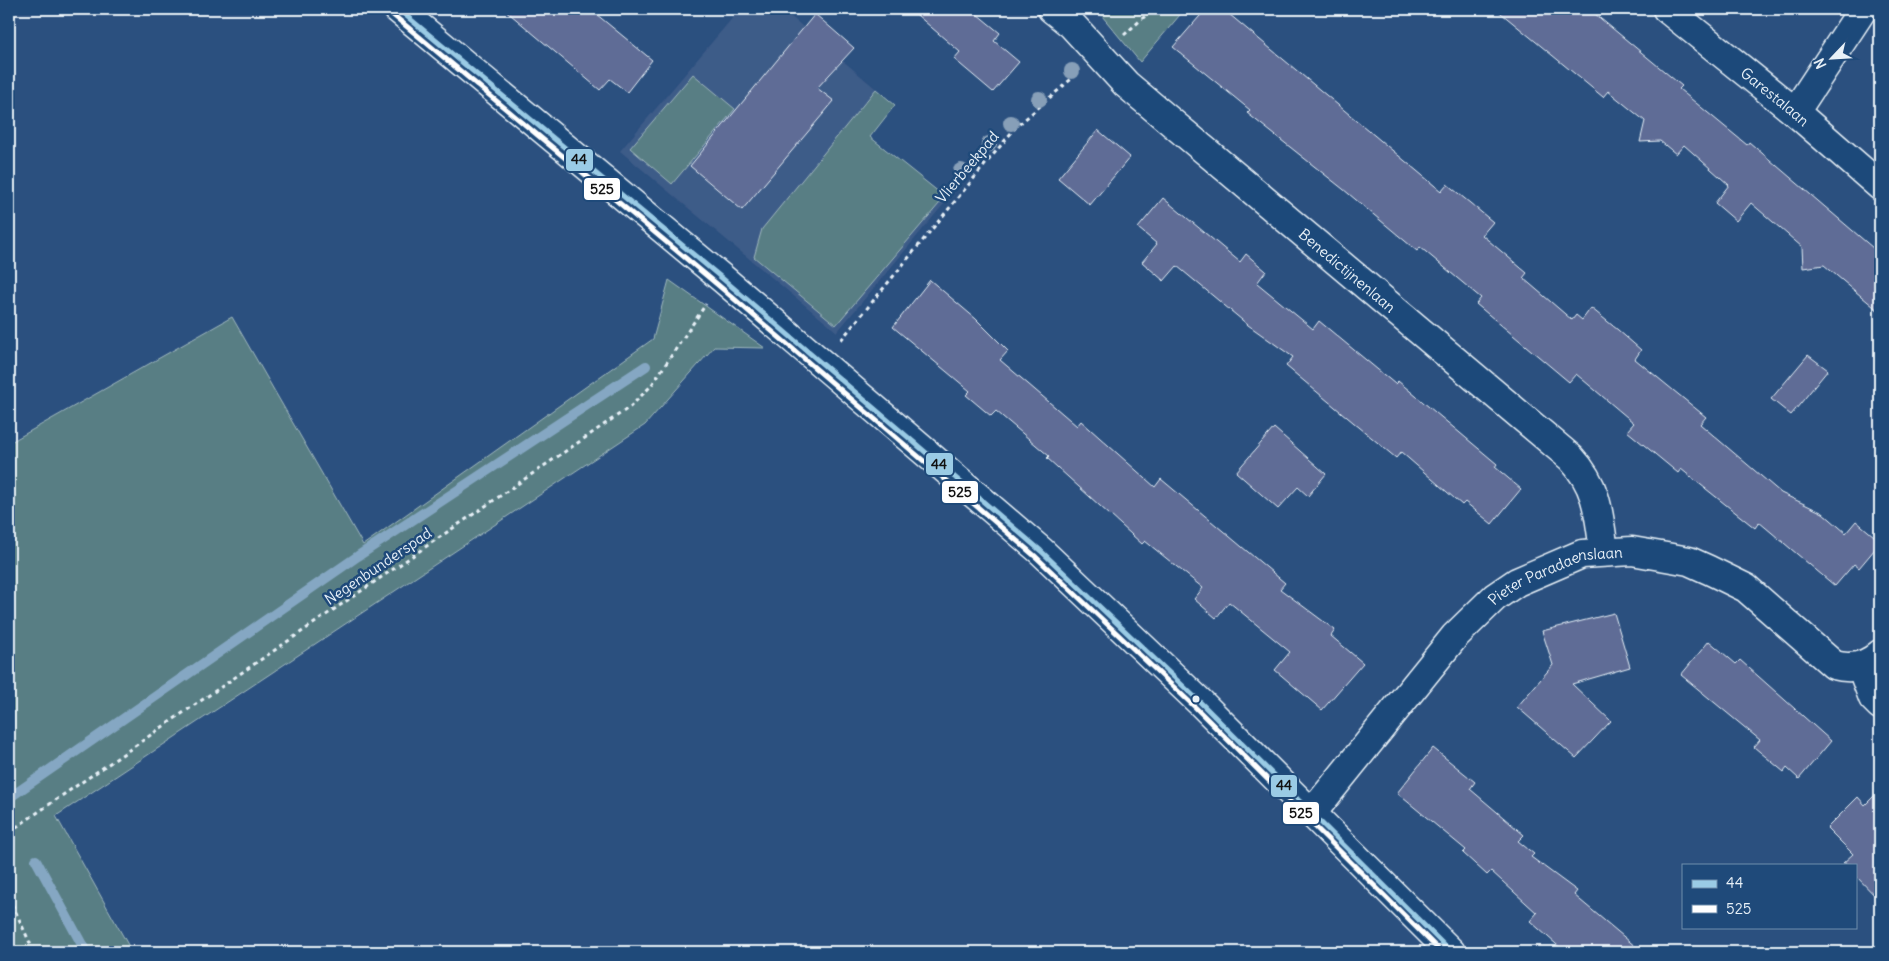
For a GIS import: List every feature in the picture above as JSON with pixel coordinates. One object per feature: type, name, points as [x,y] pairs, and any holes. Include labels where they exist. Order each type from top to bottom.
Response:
[{"type":"street","points":[[398,9],[722,279],[1041,551],[1201,703],[1452,952]]},
{"type":"street","name":"Benedictijnenlaan","points":[[1052,9],[1072,25],[1098,56],[1133,90],[1572,458],[1584,472],[1598,503],[1604,552]]},
{"type":"street","name":"Garestalaan","points":[[1667,9],[1794,112],[1880,186]]},
{"type":"street","points":[[1794,112],[1863,9]]},
{"type":"street","name":"Pieter Paradaenslaan","points":[[1312,813],[1455,636],[1495,597],[1517,582],[1582,554],[1632,551],[1664,555],[1689,561],[1746,588],[1834,665],[1846,668],[1871,660]]},
{"type":"street","points":[[1871,660],[1873,698],[1880,705]]},
{"type":"path","name":"Vlierbeekpad","points":[[822,364],[870,301],[1016,127],[1098,56],[1141,22],[1153,9]]},
{"type":"path","name":"Negenbunderspad","points":[[9,832],[630,407],[651,386],[722,279]]},
{"type":"path","points":[[9,898],[34,952]]},
{"type":"shaded area","points":[[740,9],[782,9],[895,105],[869,137],[948,199],[837,332],[620,151]]},
{"type":"green space","points":[[1108,9],[1185,9],[1140,62],[1102,16]]},
{"type":"green space","points":[[693,74],[735,109],[672,184],[630,148]]},
{"type":"green space","points":[[876,89],[895,105],[870,137],[945,197],[836,325],[754,257],[762,229]]},
{"type":"green space","points":[[669,280],[765,348],[714,347],[645,425],[56,816],[132,952],[9,952],[9,443],[232,317],[363,545],[653,339]]},
{"type":"building","points":[[504,9],[590,9],[652,60],[627,92],[610,79],[600,90]]},
{"type":"building","points":[[910,9],[971,9],[1000,33],[994,41],[1019,62],[993,92],[954,59],[960,52]]},
{"type":"building","points":[[1206,9],[1223,9],[1441,191],[1447,184],[1493,222],[1482,235],[1527,273],[1523,278],[1572,320],[1576,315],[1582,320],[1591,308],[1618,330],[1641,350],[1635,359],[1706,417],[1700,424],[1781,493],[1823,513],[1846,533],[1856,521],[1880,543],[1859,568],[1854,564],[1835,586],[1759,522],[1755,528],[1681,469],[1678,473],[1627,431],[1634,423],[1576,374],[1569,382],[1476,304],[1481,298],[1420,247],[1417,251],[1247,113],[1250,110],[1173,47]]},
{"type":"building","points":[[1496,9],[1589,9],[1682,86],[1679,89],[1747,145],[1749,142],[1880,254],[1880,312],[1824,265],[1803,268],[1802,247],[1751,203],[1736,221],[1715,203],[1729,185],[1684,145],[1676,154],[1660,141],[1640,142],[1645,121],[1608,91],[1603,97]]},
{"type":"building","points":[[815,14],[854,48],[817,88],[834,101],[742,210],[690,166]]},
{"type":"building","points":[[1098,130],[1130,157],[1090,205],[1058,178]]},
{"type":"building","points":[[1163,198],[1240,262],[1246,254],[1266,271],[1257,283],[1313,329],[1319,321],[1395,384],[1398,381],[1497,464],[1495,467],[1521,489],[1492,524],[1465,502],[1462,505],[1401,452],[1396,458],[1286,366],[1293,357],[1248,325],[1177,266],[1164,281],[1142,262],[1157,244],[1138,228]]},
{"type":"building","points":[[930,280],[976,319],[1008,351],[1000,360],[1077,426],[1081,421],[1155,487],[1161,479],[1285,583],[1280,589],[1335,630],[1331,636],[1363,663],[1322,710],[1275,670],[1290,652],[1229,602],[1216,618],[1194,599],[1203,588],[1145,541],[1142,544],[1047,458],[1049,456],[996,411],[991,416],[966,395],[970,391],[893,327]]},
{"type":"building","points":[[1808,355],[1828,370],[1791,415],[1771,399]]},
{"type":"building","points":[[1274,428],[1326,474],[1308,496],[1298,487],[1278,509],[1236,472]]},
{"type":"building","points":[[1614,613],[1630,667],[1572,684],[1611,721],[1576,758],[1517,707],[1553,665],[1542,631]]},
{"type":"building","points":[[1709,641],[1736,664],[1740,660],[1831,741],[1799,779],[1787,768],[1784,772],[1754,747],[1760,740],[1681,675]]},
{"type":"building","points":[[1433,748],[1475,782],[1470,789],[1524,835],[1518,841],[1534,854],[1531,857],[1577,891],[1574,895],[1642,952],[1565,952],[1530,921],[1537,913],[1491,871],[1487,875],[1463,853],[1466,850],[1397,793]]},
{"type":"building","points":[[1880,790],[1880,901],[1856,876],[1856,864],[1843,863],[1853,854],[1827,828],[1858,797],[1865,805]]},
{"type":"waterway","points":[[9,798],[358,556],[646,366]]},
{"type":"waterway","points":[[36,860],[86,952]]},
{"type":"transit line","name":"44","points":[[398,9],[723,279],[1041,551],[1201,703],[1451,952]]},
{"type":"transit line","name":"525","points":[[393,15],[718,285],[1036,557],[1196,708],[1441,952]]}]
